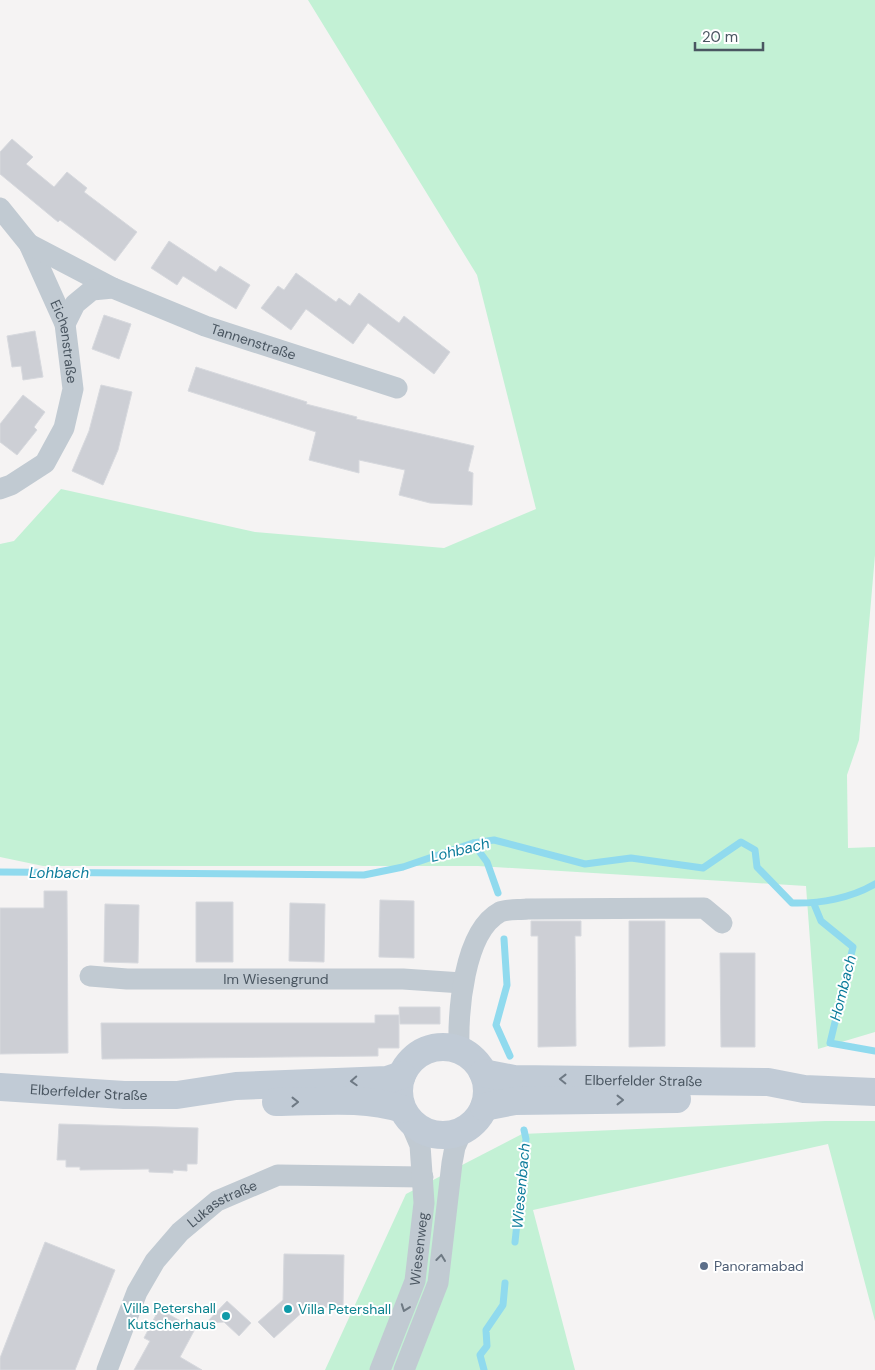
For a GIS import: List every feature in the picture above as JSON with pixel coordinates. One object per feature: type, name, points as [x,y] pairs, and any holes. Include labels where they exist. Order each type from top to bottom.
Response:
[{"type":"main road","points":[[451,1048],[474,1058],[484,1072],[488,1090],[484,1107],[476,1122],[462,1131],[444,1136],[427,1132],[407,1117],[398,1092],[402,1075],[410,1060],[425,1050],[451,1048]]},
{"type":"main road","name":"Elberfelder Straße","points":[[484,1072],[514,1079],[768,1082],[804,1089],[875,1092]]},
{"type":"main road","name":"Elberfelder Straße","points":[[177,1095],[236,1086],[387,1080],[402,1075]]},
{"type":"main road","name":"Elberfelder Straße","points":[[0,1087],[124,1095],[177,1095],[236,1102],[386,1104],[407,1117]]},
{"type":"main road","name":"Elberfelder Straße","points":[[484,1107],[515,1101],[766,1099],[804,1089]]},
{"type":"street","name":"Eichenstraße","points":[[0,208],[29,244],[65,324],[73,390],[64,428],[44,464],[11,485],[0,489]]},
{"type":"street","name":"Tannenstraße","points":[[29,244],[113,288],[205,326],[397,388]]},
{"type":"street","points":[[65,324],[75,304],[92,290],[113,288]]},
{"type":"street","points":[[451,1048],[458,1020],[462,983],[475,942],[486,924],[500,911],[527,909],[704,908],[722,922]]},
{"type":"street","name":"Im Wiesengrund","points":[[90,976],[127,979],[403,979],[462,983]]},
{"type":"street","name":"Wiesenweg","points":[[380,1370],[415,1281],[424,1203],[420,1145],[407,1117]]},
{"type":"street","name":"Wiesenweg","points":[[404,1370],[438,1283],[454,1147],[462,1131]]},
{"type":"street","name":"Lukasstraße","points":[[107,1370],[136,1292],[155,1261],[180,1232],[217,1201],[278,1175],[423,1177]]},
{"type":"green space","points":[[308,0],[875,0],[875,555],[859,740],[847,775],[848,848],[875,847],[875,1032],[818,1049],[806,886],[478,866],[43,866],[0,857],[0,544],[14,541],[61,489],[255,532],[444,548],[536,509],[477,275]]},
{"type":"green space","points":[[825,1121],[875,1121],[875,1321],[828,1144],[533,1210],[575,1370],[325,1370],[406,1194],[522,1134]]},
{"type":"building","points":[[12,139],[33,157],[26,164],[54,187],[67,172],[87,188],[84,192],[137,232],[115,261],[60,220],[58,222],[0,174],[0,152]]},
{"type":"building","points":[[169,241],[216,272],[220,266],[250,285],[236,309],[183,276],[177,285],[151,268]]},
{"type":"building","points":[[296,273],[336,302],[339,298],[350,306],[359,293],[399,323],[404,316],[450,352],[434,374],[368,323],[353,344],[306,309],[291,330],[261,308],[278,286],[284,290]]},
{"type":"building","points":[[104,315],[131,324],[119,359],[92,349]]},
{"type":"building","points":[[35,331],[43,377],[23,380],[21,366],[12,367],[7,336]]},
{"type":"building","points":[[196,367],[307,402],[306,404],[357,417],[356,419],[474,446],[468,471],[473,473],[472,505],[430,503],[399,495],[405,470],[359,460],[359,473],[309,460],[316,432],[188,391]]},
{"type":"building","points":[[101,385],[132,392],[118,450],[103,485],[72,471],[89,431]]},
{"type":"building","points":[[23,395],[45,412],[34,427],[37,430],[17,455],[0,442],[0,424]]},
{"type":"building","points":[[44,891],[67,891],[68,1053],[0,1054],[0,908],[44,908]]},
{"type":"building","points":[[380,900],[414,901],[414,958],[379,957]]},
{"type":"building","points":[[196,902],[233,902],[233,962],[196,962]]},
{"type":"building","points":[[290,903],[325,904],[324,962],[289,961]]},
{"type":"building","points":[[105,904],[139,905],[138,963],[104,962]]},
{"type":"building","points":[[531,921],[581,921],[581,936],[575,936],[576,1046],[538,1047],[538,936],[531,936]]},
{"type":"building","points":[[629,921],[665,921],[665,1046],[629,1047]]},
{"type":"building","points":[[720,953],[755,953],[755,1047],[721,1047]]},
{"type":"building","points":[[399,1007],[440,1007],[440,1024],[400,1024]]},
{"type":"building","points":[[375,1015],[399,1015],[399,1048],[378,1048],[378,1056],[102,1059],[101,1023],[375,1023]]},
{"type":"building","points":[[59,1124],[198,1128],[197,1164],[187,1164],[187,1171],[173,1170],[173,1173],[149,1172],[149,1169],[80,1170],[80,1167],[66,1167],[66,1160],[57,1160]]},
{"type":"building","points":[[45,1242],[115,1270],[75,1370],[0,1370],[0,1358]]},
{"type":"building","points":[[284,1254],[344,1255],[343,1308],[308,1307],[274,1338],[258,1322],[283,1300]]},
{"type":"building","name":"Villa Petershall Kutscherhaus","points":[[227,1301],[251,1323],[239,1336],[224,1322],[206,1323]]},
{"type":"building","points":[[159,1309],[195,1329],[180,1357],[202,1370],[134,1370],[150,1341],[144,1338]]},
{"type":"waterway","name":"Lohbach","points":[[0,872],[364,875],[403,867],[473,843],[494,840],[585,864],[631,858],[703,868],[741,842],[755,850],[757,867],[792,903],[835,899],[856,893],[875,884]]},
{"type":"waterway","name":"Wiesenbach","points":[[473,843],[487,862],[498,893]]},
{"type":"waterway","name":"Hombach","points":[[814,904],[821,921],[853,947],[830,1043],[875,1051]]},
{"type":"waterway","name":"Wiesenbach","points":[[504,939],[507,985],[496,1025],[510,1056]]},
{"type":"waterway","name":"Wiesenbach","points":[[515,1242],[526,1139],[524,1130]]},
{"type":"waterway","name":"Wiesenbach","points":[[484,1370],[480,1355],[487,1346],[486,1330],[503,1305],[505,1283]]},
{"type":"place","name":"Panoramabad","points":[[704,1266]]},
{"type":"place","name":"Villa Petershall","points":[[288,1309]]},
{"type":"place","name":"Villa Petershall Kutscherhaus","points":[[226,1316]]}]
